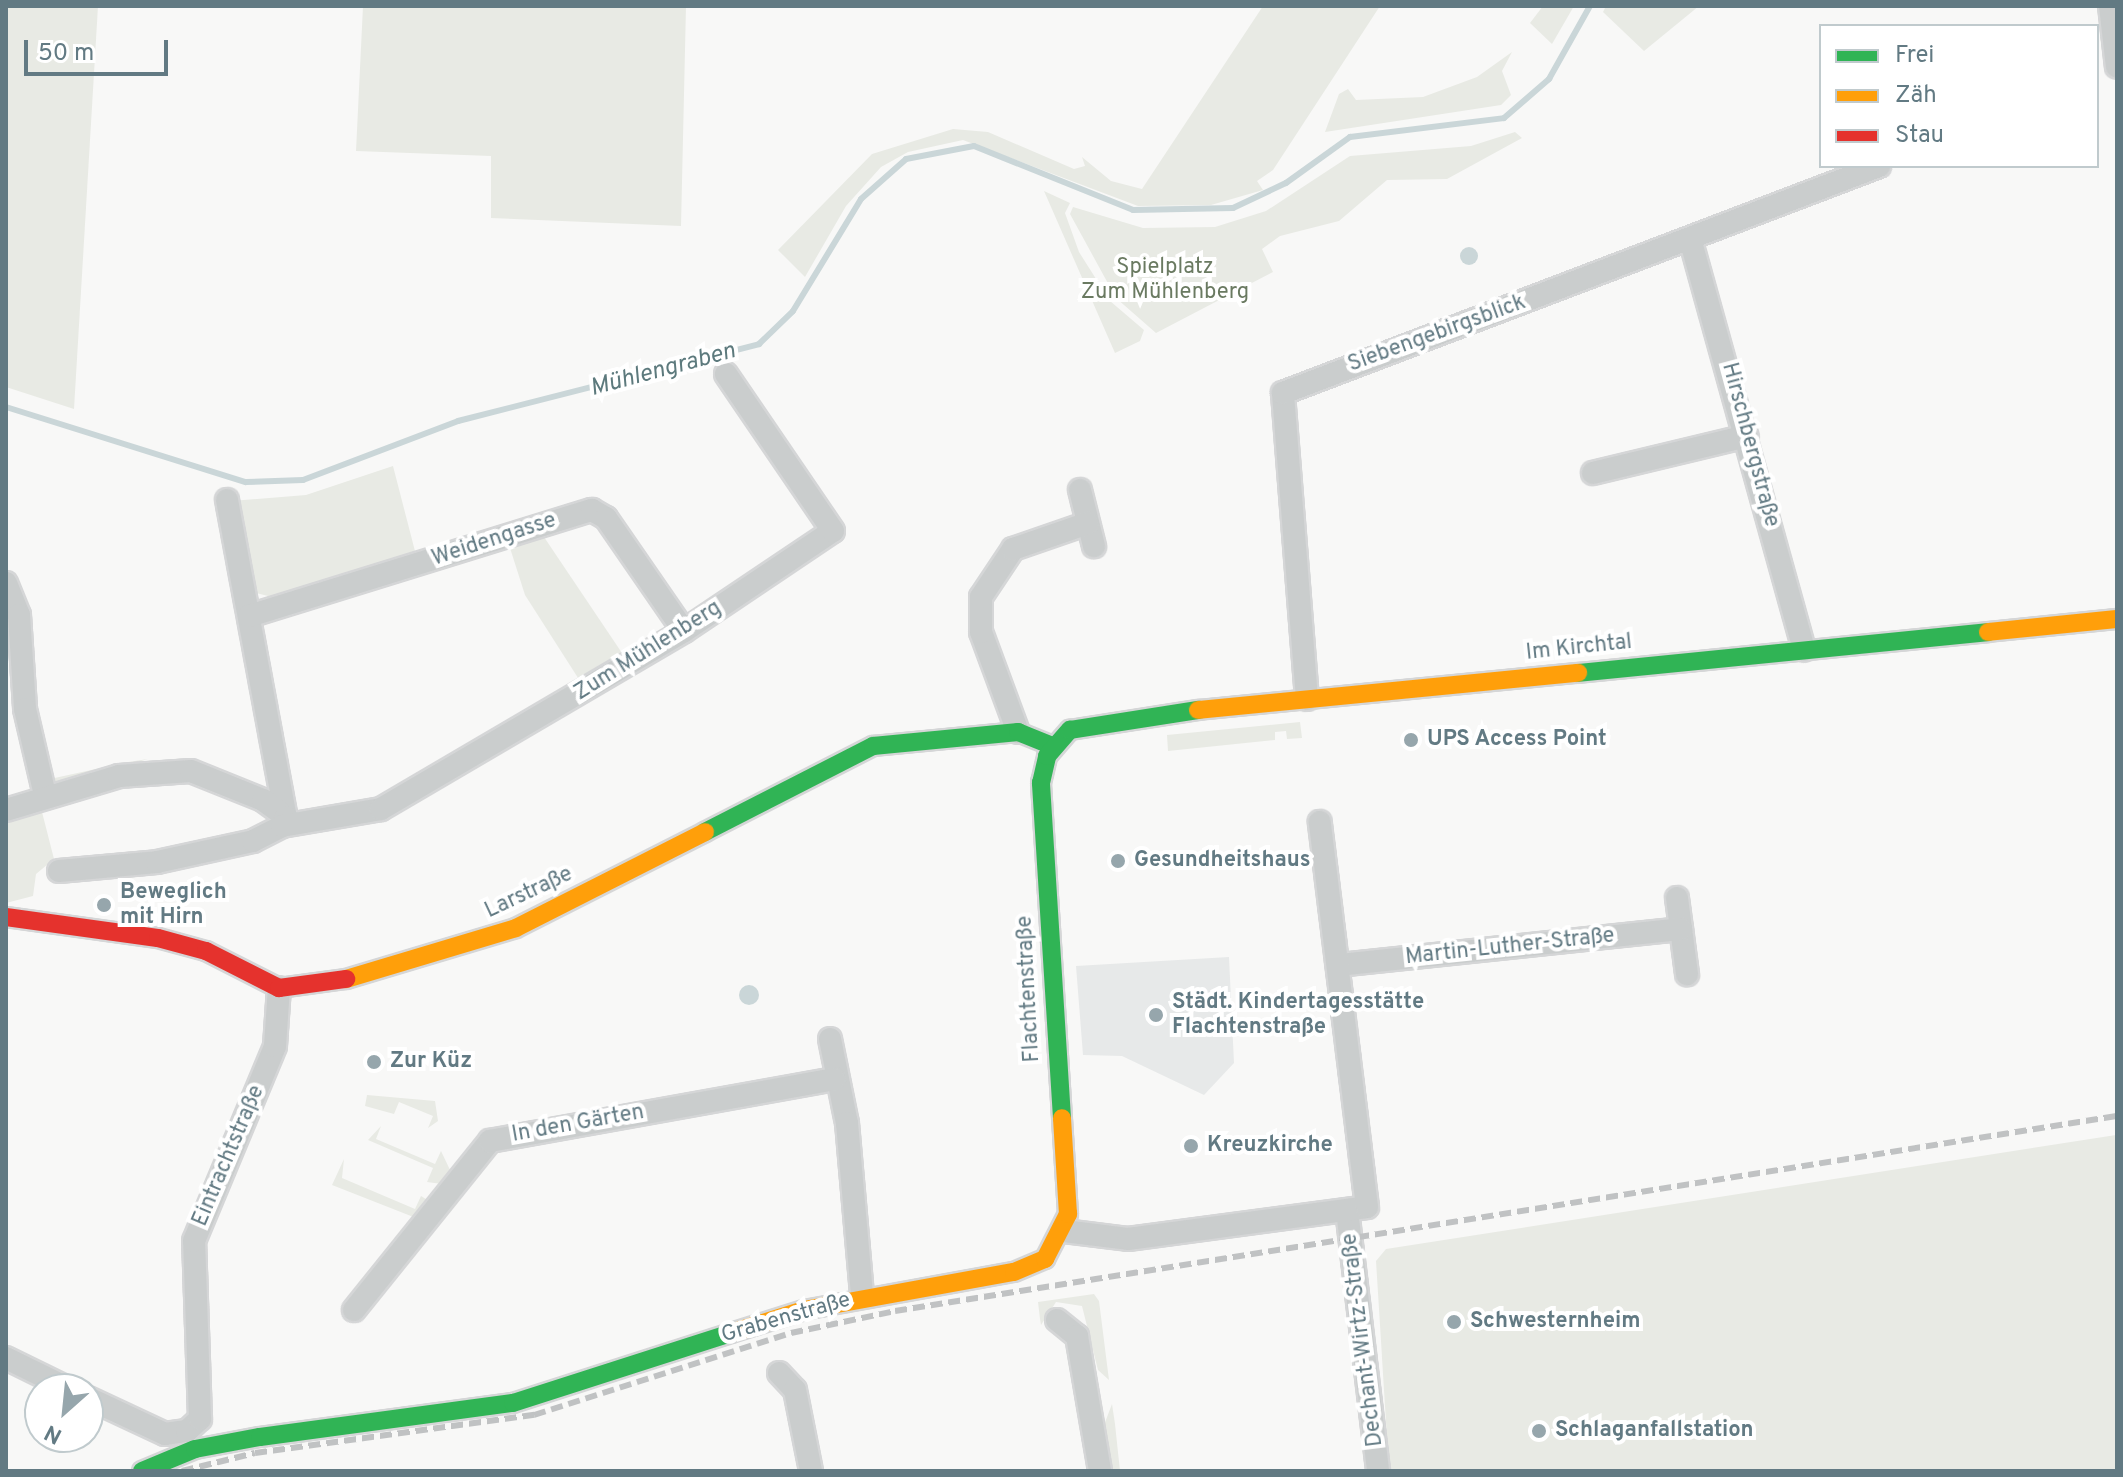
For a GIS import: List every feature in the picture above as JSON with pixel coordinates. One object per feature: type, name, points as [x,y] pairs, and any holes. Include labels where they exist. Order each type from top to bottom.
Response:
[{"type":"street","points":[[2110,6],[2117,67]]},
{"type":"street","name":"Siebengebirgsblick","points":[[1307,699],[1283,393],[1691,242],[1874,168]]},
{"type":"street","name":"Hirschbergstraße","points":[[1691,242],[1804,650]]},
{"type":"street","name":"Zum Mühlenberg","points":[[59,871],[157,862],[253,841],[284,822],[381,809],[684,631],[833,531],[726,374]]},
{"type":"street","points":[[1593,473],[1747,436]]},
{"type":"street","points":[[1080,490],[1094,546]]},
{"type":"street","points":[[227,500],[284,822]]},
{"type":"street","name":"Weidengasse","points":[[249,616],[592,510],[606,518],[684,631]]},
{"type":"street","points":[[1018,732],[981,632],[981,597],[1013,549],[1088,523]]},
{"type":"street","points":[[6,583],[19,615],[25,709],[45,795]]},
{"type":"street","name":"Im Kirchtal","points":[[1053,746],[1070,730],[1122,718],[2117,619]]},
{"type":"street","name":"Larstraße","points":[[279,988],[410,965],[516,928],[850,754],[896,742],[1018,732],[1053,746]]},
{"type":"street","name":"Flachtenstraße","points":[[1053,746],[1041,783],[1064,1231]]},
{"type":"street","points":[[6,810],[45,795],[149,770],[191,771],[230,782],[284,822]]},
{"type":"street","points":[[1064,1231],[1128,1239],[1357,1209],[1339,965],[1320,822]]},
{"type":"street","points":[[1677,898],[1687,974]]},
{"type":"street","points":[[6,917],[158,938],[206,951],[279,988]]},
{"type":"street","name":"Martin-Luther-Straße","points":[[1339,965],[1681,929]]},
{"type":"street","name":"Eintrachtstraße","points":[[104,1406],[154,1432],[187,1431],[200,1419],[194,1241],[275,1046],[279,988]]},
{"type":"street","points":[[830,1039],[834,1079],[847,1123],[862,1296]]},
{"type":"street","name":"In den Gärten","points":[[354,1310],[490,1141],[834,1079]]},
{"type":"street","name":"Dechant-Wirtz-Straße","points":[[1357,1209],[1378,1471]]},
{"type":"street","name":"Grabenstraße","points":[[142,1471],[195,1449],[513,1403],[862,1296],[1014,1272],[1045,1259],[1064,1231]]},
{"type":"street","points":[[1057,1320],[1077,1336],[1100,1471]]},
{"type":"street","points":[[6,1358],[36,1373]]},
{"type":"street","points":[[779,1373],[795,1390],[811,1471]]},
{"type":"shaded area","points":[[1465,247],[1473,247],[1478,256],[1476,263],[1465,265],[1460,260],[1460,252]]},
{"type":"shaded area","name":"Städt. Kindertagesstätte Flachtenstraße","points":[[1229,957],[1234,1063],[1204,1095],[1122,1056],[1083,1055],[1076,966]]},
{"type":"shaded area","points":[[745,985],[753,985],[759,995],[753,1005],[745,1005],[739,999],[739,991]]},
{"type":"green space","points":[[6,6],[98,6],[74,409],[6,387]]},
{"type":"green space","points":[[363,6],[686,6],[681,226],[491,218],[491,156],[356,151]]},
{"type":"green space","points":[[1263,6],[1380,6],[1273,170],[1257,181],[1263,190],[1211,205],[1138,206],[963,140],[908,152],[881,167],[846,206],[805,277],[778,250],[872,154],[953,129],[988,132],[1074,169],[1085,166],[1082,157],[1111,181],[1142,189]]},
{"type":"green space","points":[[1543,6],[1574,6],[1552,44],[1530,23]]},
{"type":"green space","points":[[1606,6],[1699,6],[1644,51],[1603,12]]},
{"type":"green space","points":[[1512,52],[1502,71],[1511,95],[1501,105],[1325,132],[1339,94],[1348,89],[1356,100],[1423,97],[1477,77]]},
{"type":"green space","name":"Spielplatz Zum Mühlenberg","points":[[1515,132],[1522,138],[1447,179],[1387,180],[1339,221],[1280,236],[1262,249],[1273,272],[1156,333],[1116,298],[1070,214],[1073,207],[1143,228],[1215,227],[1266,211],[1350,156],[1471,146]]},
{"type":"green space","points":[[1044,191],[1070,203],[1065,213],[1079,252],[1110,301],[1144,330],[1140,341],[1115,353]]},
{"type":"green space","points":[[393,466],[416,555],[276,598],[256,593],[231,501],[306,495]]},
{"type":"green space","points":[[544,537],[624,656],[580,681],[525,595],[510,548]]},
{"type":"green space","points":[[1300,722],[1302,738],[1287,739],[1286,731],[1275,732],[1275,740],[1168,751],[1167,735]]},
{"type":"green space","points":[[148,759],[58,786],[50,779],[128,762]]},
{"type":"green space","points":[[42,812],[54,859],[36,874],[33,896],[6,903],[6,818]]},
{"type":"green space","points":[[367,1095],[435,1101],[438,1121],[428,1128],[433,1116],[399,1102],[394,1114],[365,1106]]},
{"type":"green space","points":[[381,1126],[376,1139],[435,1164],[441,1151],[451,1172],[442,1184],[427,1182],[433,1168],[368,1140]]},
{"type":"green space","points":[[2116,1135],[2117,1471],[1389,1470],[1376,1261],[1386,1249]]},
{"type":"green space","points":[[344,1159],[342,1178],[415,1209],[421,1196],[429,1201],[416,1218],[332,1185]]},
{"type":"green space","points":[[1094,1294],[1099,1301],[1109,1380],[1098,1370],[1082,1306],[1056,1302],[1041,1325],[1038,1302]]},
{"type":"green space","points":[[1112,1404],[1120,1471],[1109,1471],[1104,1425]]},
{"type":"waterway","name":"Mühlengraben","points":[[6,407],[246,482],[303,480],[458,421],[759,344],[793,311],[861,199],[906,159],[974,146],[1133,210],[1233,208],[1286,183],[1350,137],[1504,118],[1549,79],[1590,6]]},
{"type":"railway","points":[[182,1471],[255,1453],[534,1415],[791,1333],[895,1311],[2117,1116]]},
{"type":"traffic: fast","points":[[1578,673],[1988,632]]},
{"type":"traffic: fast","points":[[1062,1118],[1041,783],[1047,756],[1070,730],[1198,710]]},
{"type":"traffic: fast","points":[[705,832],[873,746],[1018,732],[1053,746]]},
{"type":"traffic: fast","points":[[142,1471],[195,1449],[260,1437],[513,1403],[731,1333]]},
{"type":"traffic: slow","points":[[1988,632],[2117,619]]},
{"type":"traffic: slow","points":[[1198,710],[1578,673]]},
{"type":"traffic: slow","points":[[346,979],[516,928],[705,832]]},
{"type":"traffic: slow","points":[[731,1333],[804,1310],[1014,1272],[1045,1259],[1068,1214],[1062,1118]]},
{"type":"traffic: jam","points":[[6,917],[158,938],[206,951],[279,988],[346,979]]},
{"type":"place","name":"UPS Access Point","points":[[1411,740]]},
{"type":"place","name":"Gesundheitshaus","points":[[1118,861]]},
{"type":"place","name":"Beweglich mit Hirn","points":[[104,905]]},
{"type":"place","name":"Städt. Kindertagesstätte Flachtenstraße","points":[[1156,1015]]},
{"type":"place","name":"Zur Küz","points":[[374,1062]]},
{"type":"place","name":"Kreuzkirche","points":[[1191,1146]]},
{"type":"place","name":"Schwesternheim","points":[[1454,1322]]},
{"type":"place","name":"Schlaganfallstation","points":[[1539,1431]]}]
